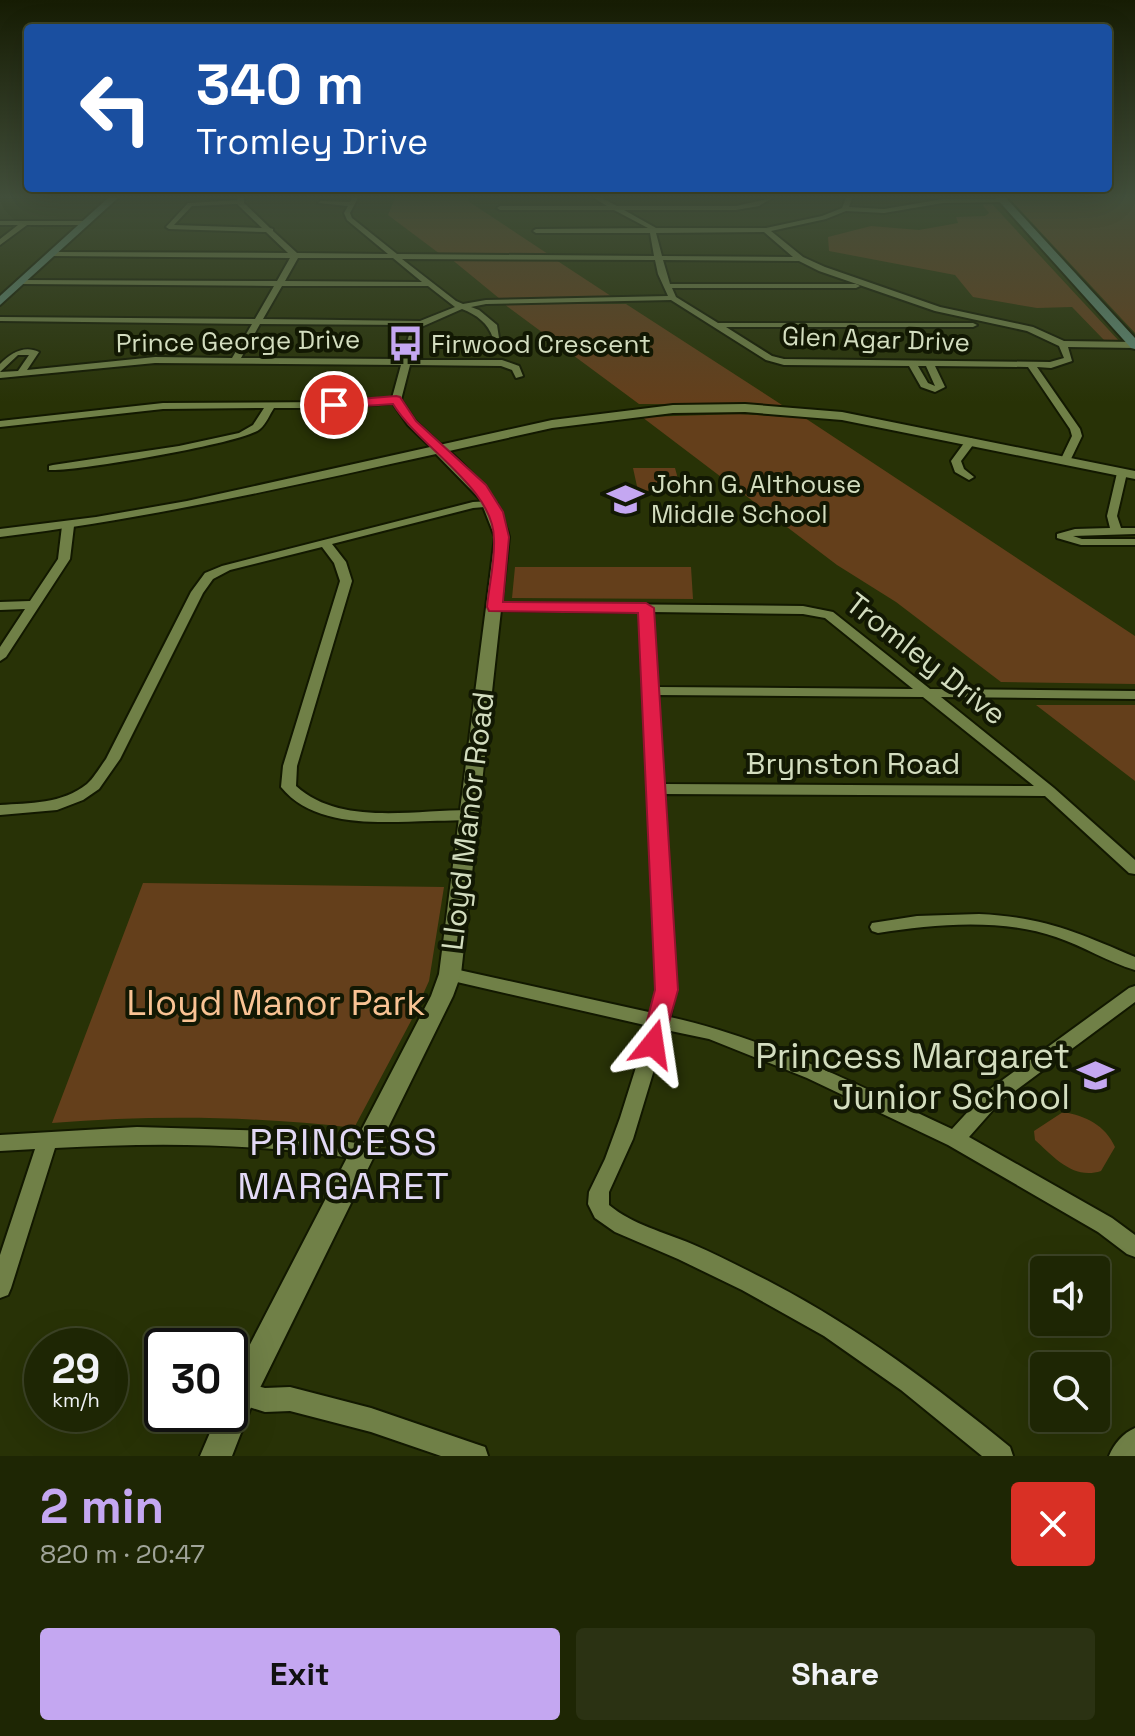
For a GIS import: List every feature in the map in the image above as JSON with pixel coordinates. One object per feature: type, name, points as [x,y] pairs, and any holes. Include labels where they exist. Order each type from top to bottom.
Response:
[{"type":"main road","points":[[0,302],[40,266]]},
{"type":"main road","points":[[1062,266],[1135,345]]},
{"type":"street","points":[[236,359],[289,266]]},
{"type":"street","points":[[406,266],[461,307],[476,312],[494,327],[496,336]]},
{"type":"street","points":[[0,424],[163,406],[349,404],[396,400],[415,327],[421,323],[461,307],[510,300],[673,298],[661,266]]},
{"type":"street","points":[[818,266],[962,316],[1046,334],[1063,344],[1135,345]]},
{"type":"street","points":[[22,282],[428,284]]},
{"type":"street","points":[[669,286],[869,286]]},
{"type":"street","name":"Glen Agar Drive","points":[[673,298],[769,358],[784,362],[1063,364],[1069,359],[1063,344]]},
{"type":"street","points":[[0,319],[421,323]]},
{"type":"street","points":[[714,325],[1009,325]]},
{"type":"street","points":[[0,369],[16,353],[35,352],[20,374]]},
{"type":"street","name":"Prince George Drive","points":[[0,375],[155,360],[236,359],[502,363],[516,368],[519,376]]},
{"type":"street","points":[[913,365],[924,385],[935,389],[940,387],[930,365]]},
{"type":"street","points":[[1031,366],[1075,429],[1077,436],[1065,461]]},
{"type":"street","name":"Lloyd Manor Road","points":[[248,1380],[442,996],[450,974],[502,537],[492,504],[476,482],[411,423],[396,400]]},
{"type":"street","points":[[53,468],[179,449],[242,435],[262,423],[271,405]]},
{"type":"street","points":[[0,533],[68,526],[209,501],[579,419],[630,412],[709,408],[842,416],[1129,474],[1112,516],[1116,530]]},
{"type":"street","points":[[969,477],[959,470],[956,461],[971,441]]},
{"type":"street","points":[[0,810],[57,805],[78,797],[94,786],[113,759],[197,592],[209,576],[324,542],[473,505],[492,504]]},
{"type":"street","points":[[0,657],[64,559],[68,526]]},
{"type":"street","points":[[1135,531],[1066,533],[1061,536],[1081,542],[1135,542]]},
{"type":"street","points":[[324,542],[340,562],[346,581],[290,766],[288,787],[296,798],[339,814],[469,815]]},
{"type":"street","points":[[0,606],[34,605]]},
{"type":"street","name":"Tromley Drive","points":[[495,607],[803,610],[829,615],[1049,791],[1135,869]]},
{"type":"street","points":[[646,608],[667,990],[615,1158],[598,1194],[601,1212],[611,1221],[654,1237],[738,1276],[808,1315],[895,1372],[1001,1456]]},
{"type":"street","points":[[652,691],[1135,695]]},
{"type":"street","name":"Brynston Road","points":[[657,789],[1049,791]]},
{"type":"street","points":[[878,927],[901,923],[978,921],[1040,926],[1135,964]]},
{"type":"street","points":[[450,974],[712,1033],[814,1073],[955,1139],[1105,1225],[1135,1247]]},
{"type":"street","points":[[955,1139],[993,1097],[1135,993]]},
{"type":"street","points":[[0,1143],[155,1134],[283,1139],[363,1152]]},
{"type":"street","points":[[0,1288],[48,1139]]},
{"type":"street","points":[[248,1396],[265,1400],[290,1399],[371,1420],[476,1456]]},
{"type":"street","name":"Lloyd Manor Road","points":[[216,1456],[226,1432]]},
{"type":"street","points":[[1121,1456],[1135,1440]]},
{"type":"green space","points":[[460,266],[565,266],[617,300],[500,299]]},
{"type":"green space","points":[[907,266],[1049,266],[1120,342],[1104,340],[1072,307],[1037,308],[973,297],[955,275]]},
{"type":"green space","points":[[1072,266],[1135,266],[1135,333]]},
{"type":"green space","points":[[504,304],[626,304],[782,405],[639,404]]},
{"type":"green space","points":[[740,414],[805,418],[1135,636],[1135,684],[1001,682],[896,602],[837,565],[642,417]]},
{"type":"green space","points":[[633,468],[675,468],[681,490],[638,491]]},
{"type":"green space","points":[[515,567],[691,567],[693,599],[512,598]]},
{"type":"green space","points":[[1036,705],[1135,705],[1135,781]]},
{"type":"green space","name":"Lloyd Manor Park","points":[[143,883],[444,887],[429,981],[354,1128],[203,1118],[52,1123]]},
{"type":"green space","points":[[1063,1112],[1094,1123],[1111,1139],[1115,1147],[1101,1171],[1073,1170],[1035,1140],[1034,1131]]},
{"type":"place","name":"Firwood Crescent","points":[[405,344]]},
{"type":"place","name":"John G. Althouse Middle School","points":[[625,499]]},
{"type":"place","name":"Princess Margaret Junior School","points":[[1096,1076]]},
{"type":"district","name":"PRINCESS MARGARET","points":[[344,1164]]},
{"type":"route","points":[[334,405],[396,400],[411,423],[481,488],[492,504],[502,537],[495,607],[646,608],[667,990],[653,1044]]}]
